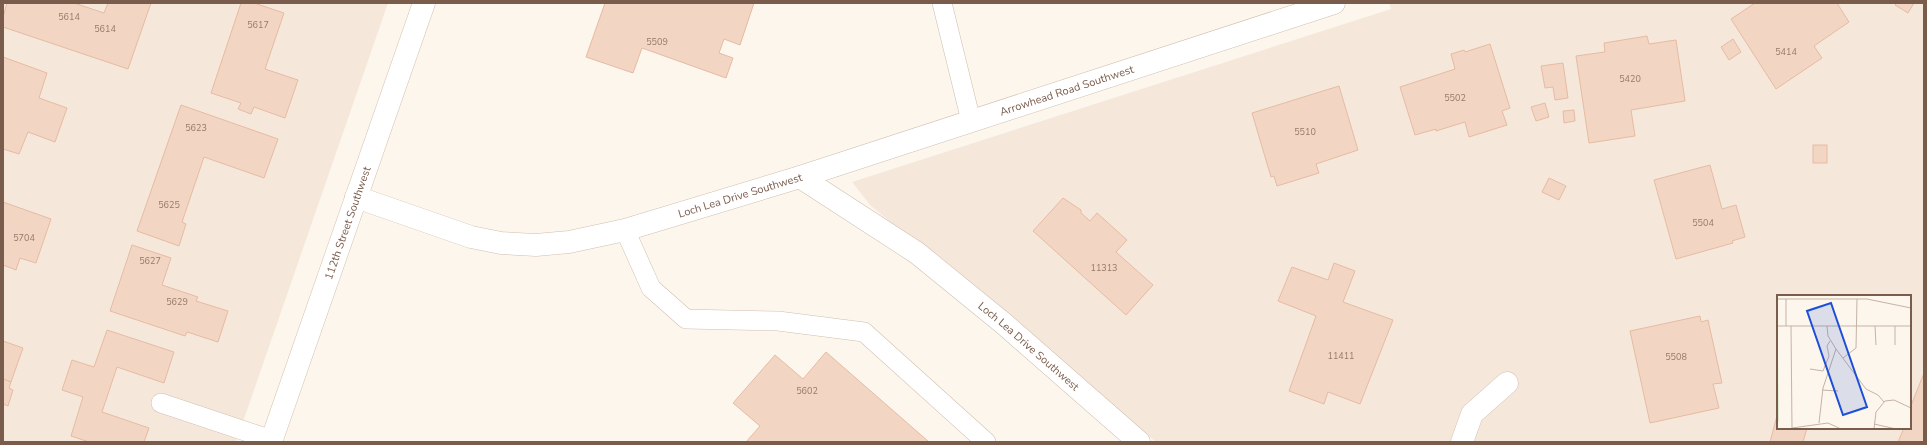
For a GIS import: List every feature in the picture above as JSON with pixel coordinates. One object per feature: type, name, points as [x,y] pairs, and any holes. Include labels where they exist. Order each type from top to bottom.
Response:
[{"type":"street","name":"112th Street Southwest","points":[[272,441],[424,3]]},
{"type":"street","name":"Arrowhead Road Southwest","points":[[800,177],[1334,3]]},
{"type":"street","name":"Loch Lea Drive Southwest","points":[[356,197],[471,237],[501,243],[536,245],[569,242],[626,230],[800,177],[917,253],[1003,323],[1139,442]]},
{"type":"street","points":[[1462,442],[1472,414],[1507,383]]},
{"type":"lane","points":[[942,3],[971,121]]},
{"type":"lane","points":[[626,230],[651,288],[686,319],[778,321],[864,332],[986,442]]},
{"type":"lane","points":[[161,402],[272,441]]},
{"type":"shaded area","points":[[3,3],[388,3],[236,442],[3,442]]},
{"type":"shaded area","points":[[1389,3],[1924,3],[1924,442],[1156,442],[871,206],[852,182],[1391,9]]},
{"type":"building","points":[[7,3],[74,3],[104,13],[108,3],[151,3],[128,69],[3,27],[3,17]]},
{"type":"building","points":[[241,3],[254,3],[284,13],[265,69],[298,80],[285,118],[254,107],[251,114],[238,109],[241,103],[211,93]]},
{"type":"building","points":[[605,3],[754,3],[740,45],[724,39],[719,53],[733,58],[726,78],[642,48],[633,73],[586,57]]},
{"type":"building","points":[[1755,3],[1837,3],[1849,22],[1814,46],[1822,58],[1776,89],[1731,19]]},
{"type":"building","points":[[1897,3],[1914,3],[1908,13],[1895,5]]},
{"type":"building","points":[[1647,36],[1649,44],[1676,40],[1685,101],[1631,110],[1635,136],[1589,143],[1576,56],[1605,52],[1604,43]]},
{"type":"building","points":[[1733,39],[1741,52],[1729,60],[1721,47]]},
{"type":"building","points":[[1490,44],[1510,108],[1502,111],[1507,125],[1469,137],[1465,122],[1436,131],[1436,129],[1415,135],[1400,87],[1455,69],[1451,54],[1464,50],[1465,52]]},
{"type":"building","points":[[3,57],[47,73],[39,98],[67,108],[55,142],[28,132],[19,154],[3,149]]},
{"type":"building","points":[[1563,63],[1568,98],[1555,100],[1553,87],[1545,88],[1541,66]]},
{"type":"building","points":[[1339,86],[1358,150],[1316,164],[1319,173],[1277,186],[1274,176],[1271,177],[1252,113]]},
{"type":"building","points":[[1545,103],[1549,117],[1536,121],[1531,107]]},
{"type":"building","points":[[181,105],[278,139],[264,178],[204,157],[182,222],[186,224],[179,246],[137,231]]},
{"type":"building","points":[[1574,110],[1575,121],[1564,123],[1563,111]]},
{"type":"building","points":[[1813,145],[1827,145],[1827,163],[1813,163]]},
{"type":"building","points":[[1710,165],[1722,209],[1736,205],[1745,237],[1732,241],[1733,243],[1676,259],[1654,180]]},
{"type":"building","points":[[1549,178],[1566,186],[1559,200],[1542,192]]},
{"type":"building","points":[[1063,198],[1081,210],[1081,213],[1090,221],[1097,213],[1127,240],[1116,252],[1153,285],[1126,315],[1033,231]]},
{"type":"building","points":[[3,202],[51,219],[36,263],[20,258],[16,270],[3,265]]},
{"type":"building","points":[[132,245],[171,258],[162,285],[198,297],[196,301],[228,311],[218,342],[187,332],[185,336],[110,311]]},
{"type":"building","points":[[1334,263],[1355,271],[1343,302],[1393,320],[1360,404],[1328,392],[1324,404],[1289,391],[1316,316],[1278,301],[1292,267],[1328,280]]},
{"type":"building","points":[[1700,316],[1701,322],[1708,320],[1722,383],[1713,384],[1719,408],[1650,423],[1630,331]]},
{"type":"building","points":[[107,330],[174,352],[164,383],[117,367],[102,412],[149,428],[144,442],[89,442],[71,436],[83,397],[62,390],[72,360],[94,367]]},
{"type":"building","points":[[3,341],[23,348],[11,382],[3,379]]},
{"type":"building","points":[[826,352],[929,442],[746,442],[760,426],[733,403],[775,355],[803,379]]},
{"type":"building","points":[[1924,373],[1924,442],[1898,442],[1904,429],[1911,429],[1911,406]]},
{"type":"building","points":[[3,379],[11,382],[9,388],[13,390],[8,406],[3,404]]},
{"type":"building","points":[[1777,416],[1777,429],[1807,429],[1803,442],[1770,442]]}]
